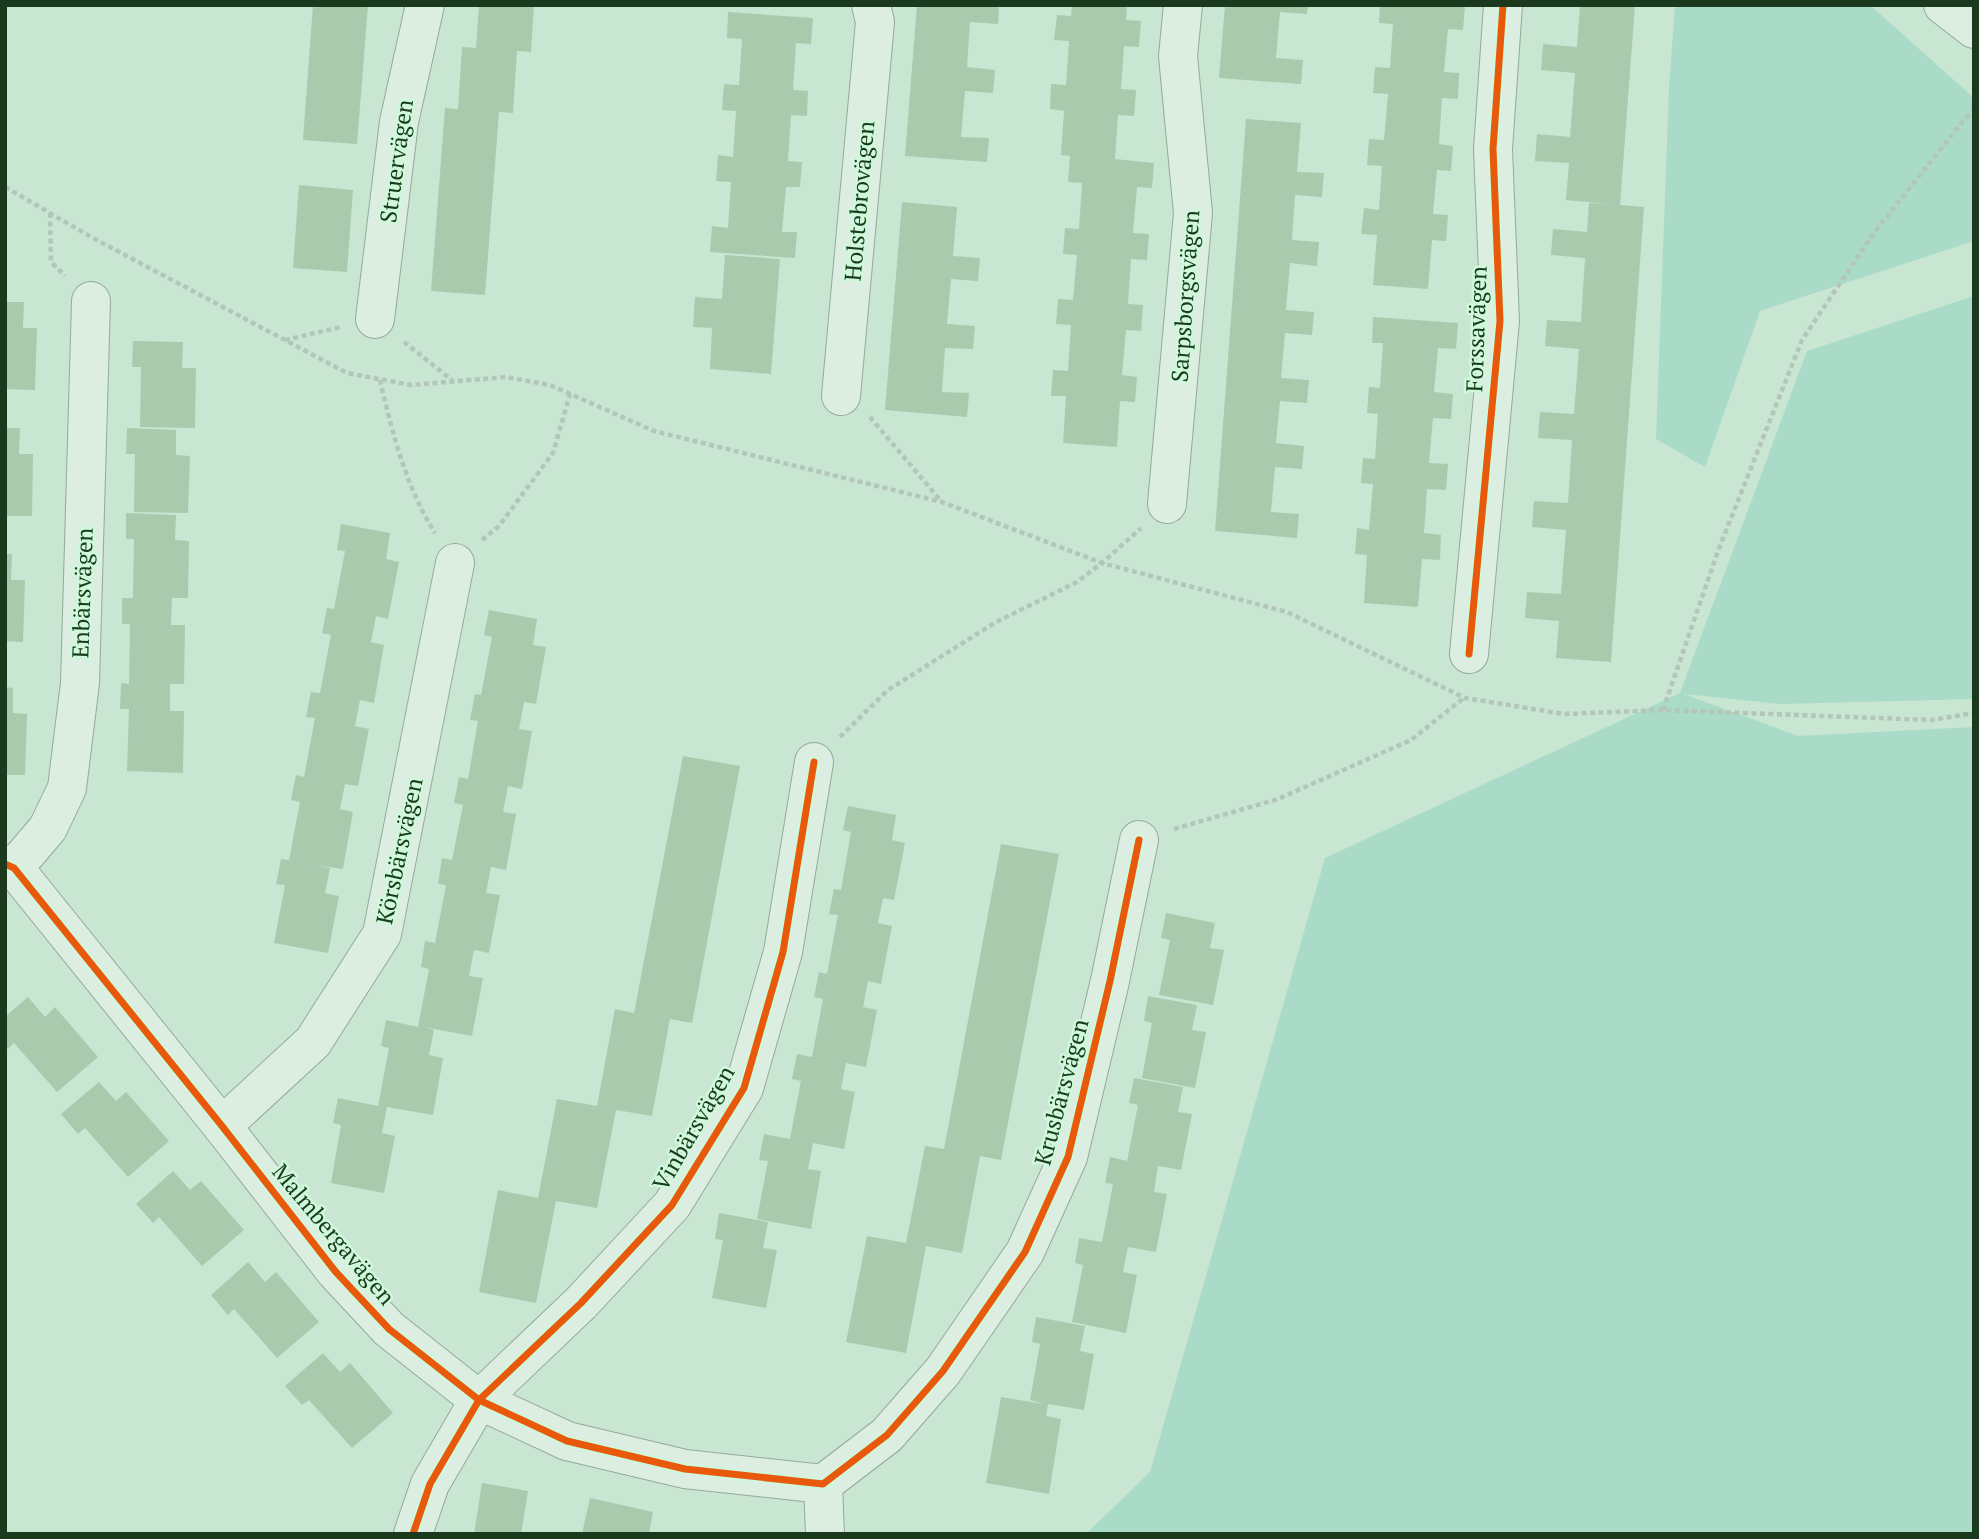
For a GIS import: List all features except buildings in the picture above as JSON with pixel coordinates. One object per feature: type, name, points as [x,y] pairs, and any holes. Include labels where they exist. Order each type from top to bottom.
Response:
[{"type":"street","name":"Struervägen","points":[[375,319],[399,121],[425,5]]},
{"type":"street","name":"Holstebrovägen","points":[[841,396],[875,22],[871,5]]},
{"type":"street","name":"Sarpsborgsvägen","points":[[1167,504],[1193,213],[1178,56],[1183,5]]},
{"type":"street","name":"Forssavägen","points":[[1469,654],[1500,321],[1493,149],[1503,5]]},
{"type":"street","points":[[1943,5],[1974,29]]},
{"type":"street","name":"Enbärsvägen","points":[[10,866],[48,828],[67,788],[80,683],[91,301]]},
{"type":"street","name":"Körsbärsvägen","points":[[222,1126],[313,1042],[382,934],[455,563]]},
{"type":"street","name":"Vinbärsvägen","points":[[413,1534],[430,1484],[479,1400],[581,1303],[673,1205],[744,1088],[783,952],[814,762]]},
{"type":"street","name":"Krusbärsvägen","points":[[823,1484],[887,1435],[943,1371],[1024,1252],[1068,1157],[1110,981],[1139,839]]},
{"type":"street","name":"Malmbergavägen","points":[[10,866],[222,1126],[335,1270],[389,1329],[479,1400],[567,1441],[685,1469],[823,1484]]},
{"type":"street","points":[[823,1484],[825,1534]]},
{"type":"path","points":[[1663,710],[1717,551],[1802,340],[1873,234],[1974,110]]},
{"type":"path","points":[[5,187],[347,373],[411,385],[506,377],[550,385],[654,431],[942,502],[1102,564],[1287,612],[1465,698],[1564,714],[1663,710],[1932,720],[1974,713]]},
{"type":"path","points":[[50,213],[51,262],[91,301]]},
{"type":"path","points":[[284,340],[375,319],[453,381]]},
{"type":"path","points":[[380,380],[393,439],[423,514],[455,563],[499,526],[554,453],[570,394]]},
{"type":"path","points":[[841,396],[876,421],[942,502]]},
{"type":"path","points":[[814,762],[888,690],[996,622],[1077,582],[1102,564],[1167,504]]},
{"type":"path","points":[[1139,839],[1278,799],[1411,740],[1465,698],[1469,654]]},
{"type":"green space","points":[[1675,5],[1870,5],[1974,98],[1974,241],[1760,311],[1705,467],[1656,439],[1669,88]]},
{"type":"green space","points":[[1974,296],[1974,699],[1780,704],[1684,694],[1798,736],[1974,727],[1974,1534],[1086,1534],[1150,1472],[1325,858],[1680,693],[1807,351]]},
{"type":"cycle path","points":[[1469,654],[1500,321],[1493,149],[1503,5]]},
{"type":"cycle path","points":[[413,1534],[430,1484],[479,1400],[581,1303],[672,1205],[744,1088],[783,952],[814,762]]},
{"type":"cycle path","points":[[5,864],[14,868],[335,1271],[389,1329],[479,1400],[567,1441],[685,1469],[823,1484],[887,1435],[943,1371],[1025,1252],[1068,1157],[1110,981],[1139,840]]}]
